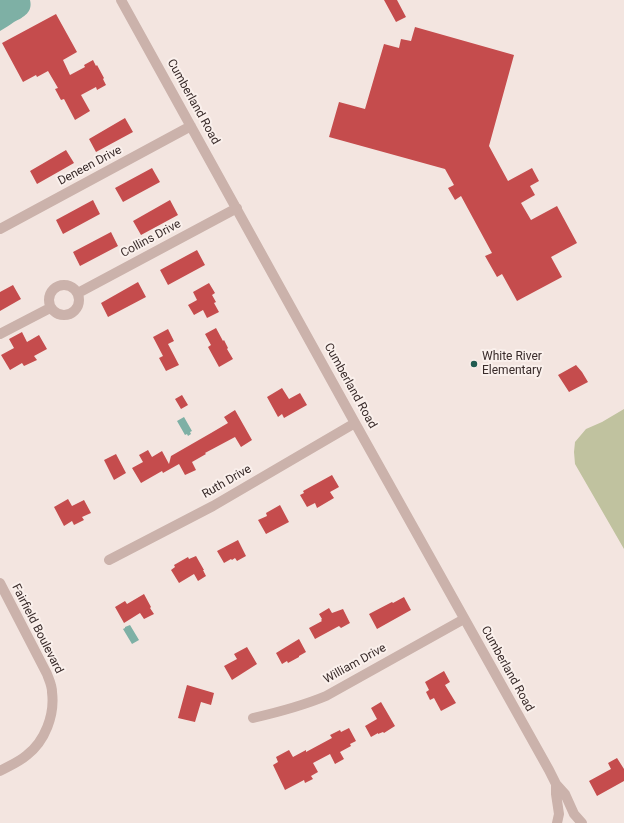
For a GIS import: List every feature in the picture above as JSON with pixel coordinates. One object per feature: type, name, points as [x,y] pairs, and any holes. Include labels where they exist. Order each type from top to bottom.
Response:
[{"type":"street","name":"Cumberland Road","points":[[121,0],[556,784],[565,794],[574,814],[582,823]]},
{"type":"street","name":"Deneen Drive","points":[[0,229],[191,126]]},
{"type":"street","name":"Collins Drive","points":[[78,293],[237,208]]},
{"type":"street","points":[[61,285],[71,286],[78,293],[78,307],[71,314],[62,316],[53,312],[50,308],[48,298],[57,287],[61,285]]},
{"type":"street","points":[[0,334],[50,308]]},
{"type":"street","name":"Ruth Drive","points":[[109,560],[213,506],[355,424]]},
{"type":"street","name":"Fairfield Boulevard","points":[[0,583],[47,674],[52,692],[52,710],[46,732],[36,747],[28,755],[20,761],[0,771]]},
{"type":"street","name":"William Drive","points":[[253,718],[287,710],[326,696],[464,619]]},
{"type":"street","name":"Cumberland Road","points":[[556,784],[559,814],[557,823]]},
{"type":"green space","points":[[624,409],[624,549],[575,464],[574,452],[575,442],[586,429],[602,422]]},
{"type":"water","points":[[0,0],[30,0],[31,4],[27,14],[0,31]]},
{"type":"water","points":[[184,417],[192,431],[188,436],[187,434],[185,435],[177,421]]},
{"type":"water","points":[[130,625],[139,640],[132,644],[123,629]]},
{"type":"building","points":[[384,0],[397,0],[406,17],[396,22]]},
{"type":"building","points":[[56,14],[77,52],[63,60],[70,75],[85,67],[84,65],[93,60],[104,78],[103,79],[106,85],[97,90],[96,87],[81,95],[90,111],[75,120],[64,99],[61,100],[55,89],[58,88],[48,71],[23,82],[2,43]]},
{"type":"building","points":[[415,27],[514,55],[489,146],[508,181],[532,168],[539,181],[530,186],[535,195],[521,203],[531,220],[557,206],[577,243],[551,257],[562,277],[517,301],[502,274],[497,277],[485,256],[492,253],[461,196],[455,200],[448,188],[454,185],[445,169],[329,137],[339,102],[365,109],[384,44],[399,48],[401,39],[411,41]]},
{"type":"building","points":[[125,118],[133,132],[96,152],[89,139]]},
{"type":"building","points":[[66,150],[74,163],[37,184],[30,171]]},
{"type":"building","points":[[152,168],[160,182],[123,202],[115,188]]},
{"type":"building","points":[[93,200],[100,214],[63,234],[56,220]]},
{"type":"building","points":[[170,200],[178,215],[141,235],[133,221]]},
{"type":"building","points":[[111,232],[118,246],[80,266],[73,252]]},
{"type":"building","points":[[197,250],[205,265],[168,285],[160,270]]},
{"type":"building","points":[[138,282],[146,297],[108,317],[101,303]]},
{"type":"building","points":[[209,283],[215,293],[212,295],[219,312],[207,318],[203,310],[194,315],[188,305],[197,300],[193,292]]},
{"type":"building","points":[[13,285],[21,299],[0,311],[0,292]]},
{"type":"building","points":[[216,328],[223,341],[224,340],[233,359],[219,367],[208,347],[211,345],[205,334]]},
{"type":"building","points":[[168,329],[174,341],[168,344],[179,365],[166,371],[159,358],[163,356],[153,337]]},
{"type":"building","points":[[22,332],[27,342],[39,335],[47,349],[34,356],[37,360],[24,366],[22,363],[10,370],[1,355],[14,348],[9,339]]},
{"type":"building","points":[[576,365],[588,382],[569,392],[558,375]]},
{"type":"building","points":[[282,388],[289,399],[300,393],[307,405],[284,418],[282,414],[278,417],[267,397]]},
{"type":"building","points":[[182,395],[188,405],[181,409],[175,399]]},
{"type":"building","points":[[235,410],[252,440],[241,447],[235,437],[205,453],[206,454],[192,462],[196,470],[185,475],[179,464],[163,473],[162,471],[141,483],[132,468],[143,462],[139,455],[148,450],[152,457],[162,451],[169,464],[171,456],[228,423],[224,417]]},
{"type":"building","points":[[116,454],[126,473],[114,480],[104,460]]},
{"type":"building","points":[[332,475],[339,487],[330,492],[334,498],[317,508],[315,503],[307,507],[300,495],[304,493],[303,491]]},
{"type":"building","points":[[68,499],[72,506],[84,500],[91,513],[82,517],[84,520],[74,525],[72,521],[64,526],[54,507]]},
{"type":"building","points":[[280,505],[289,522],[266,534],[258,520],[267,516],[266,513]]},
{"type":"building","points":[[238,540],[246,556],[237,561],[235,558],[224,563],[217,551]]},
{"type":"building","points":[[196,556],[206,576],[198,581],[194,574],[179,583],[171,570],[175,567],[174,565],[188,557],[189,559]]},
{"type":"building","points":[[144,594],[154,614],[144,619],[140,613],[124,623],[115,607],[125,601],[127,604]]},
{"type":"building","points":[[404,597],[411,610],[377,629],[369,614]]},
{"type":"building","points":[[329,608],[332,613],[343,609],[350,623],[341,628],[339,626],[315,639],[309,628],[322,621],[319,614]]},
{"type":"building","points":[[299,639],[306,652],[288,663],[287,661],[282,664],[276,653]]},
{"type":"building","points":[[247,647],[257,664],[232,680],[224,666],[237,659],[234,654]]},
{"type":"building","points":[[444,671],[450,682],[445,685],[456,703],[441,711],[434,698],[430,700],[426,692],[429,690],[425,682]]},
{"type":"building","points":[[187,685],[214,693],[211,705],[201,702],[195,722],[178,718]]},
{"type":"building","points":[[381,702],[395,726],[384,733],[378,733],[371,737],[365,726],[377,719],[371,708]]},
{"type":"building","points":[[349,728],[356,741],[350,744],[351,746],[340,752],[344,759],[335,764],[330,754],[313,763],[318,772],[311,776],[313,779],[305,783],[304,780],[285,790],[273,765],[278,762],[276,757],[289,750],[293,757],[306,750],[306,752],[332,738],[330,735],[340,730],[341,732]]},
{"type":"building","points":[[617,758],[624,769],[624,781],[597,796],[589,781],[611,769],[608,763]]},
{"type":"place","name":"White River Elementary","points":[[474,364]]}]
